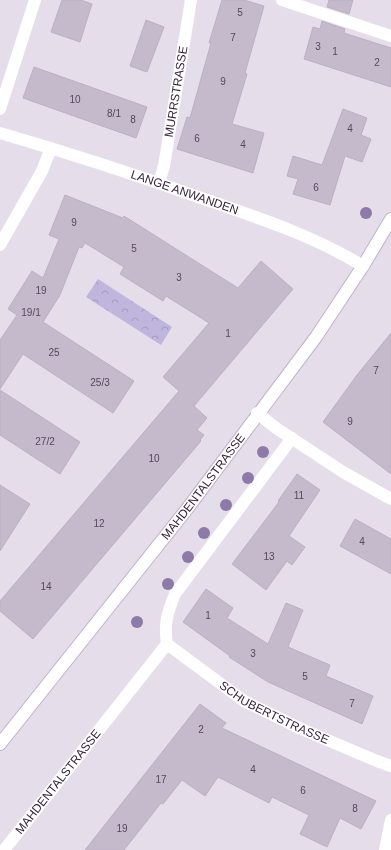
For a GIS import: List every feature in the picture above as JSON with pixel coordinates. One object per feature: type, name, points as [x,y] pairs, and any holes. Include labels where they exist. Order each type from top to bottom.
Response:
[{"type":"street","points":[[0,109],[35,0]]},
{"type":"street","name":"MURRSTRASSE","points":[[158,183],[164,166],[191,0]]},
{"type":"street","points":[[282,0],[391,36]]},
{"type":"street","name":"LANGE ANWANDEN","points":[[0,133],[158,183],[277,224],[328,247],[363,266]]},
{"type":"street","points":[[0,245],[42,171],[51,148]]},
{"type":"street","name":"MAHDENTALSTRASSE","points":[[0,744],[187,509],[257,413],[316,337],[363,266],[391,219]]},
{"type":"street","points":[[257,413],[344,472],[391,499]]},
{"type":"street","points":[[168,644],[165,630],[167,614],[175,594],[292,438]]},
{"type":"street","name":"MAHDENTALSTRASSE","points":[[4,850],[168,644]]},
{"type":"street","name":"SCHUBERTSTRASSE","points":[[168,644],[244,701],[299,728],[391,766]]},
{"type":"street","points":[[385,850],[391,820]]},
{"type":"green space","points":[[98,279],[172,327],[161,345],[86,297]]},
{"type":"building","points":[[62,0],[81,0],[92,4],[80,42],[51,32]]},
{"type":"building","points":[[222,0],[244,0],[264,6],[245,73],[247,74],[232,124],[264,133],[253,173],[177,149],[187,117],[190,118],[211,43],[209,43]]},
{"type":"building","points":[[329,0],[353,0],[349,14],[327,7]]},
{"type":"building","points":[[146,20],[164,27],[147,72],[130,66]]},
{"type":"building","points":[[322,21],[345,29],[344,33],[391,48],[391,87],[304,59],[313,27],[320,29]]},
{"type":"building","points":[[34,67],[147,107],[136,138],[23,98]]},
{"type":"building","points":[[343,109],[367,118],[361,135],[371,139],[362,162],[345,156],[330,205],[293,194],[298,179],[287,176],[293,156],[322,165]]},
{"type":"building","points":[[65,195],[123,218],[124,216],[238,288],[261,261],[293,289],[194,406],[207,418],[197,430],[204,435],[200,440],[201,441],[33,639],[0,611],[0,601],[179,391],[163,377],[209,323],[166,296],[163,301],[120,274],[124,267],[85,243],[82,248],[79,247],[60,295],[43,322],[134,381],[113,413],[23,354],[0,389],[0,340],[17,315],[8,309],[32,271],[43,278],[59,239],[49,235]]},
{"type":"building","points":[[391,333],[391,474],[323,422],[357,375]]},
{"type":"building","points":[[0,390],[80,442],[60,474],[0,435]]},
{"type":"building","points":[[297,474],[320,490],[289,536],[305,547],[292,565],[287,561],[266,590],[232,564],[279,502],[278,501]]},
{"type":"building","points":[[0,485],[30,504],[0,551]]},
{"type":"building","points":[[355,519],[391,539],[391,574],[340,546]]},
{"type":"building","points":[[206,589],[233,608],[227,618],[268,644],[286,603],[303,610],[288,647],[330,665],[326,676],[373,696],[362,724],[268,682],[229,657],[230,656],[183,622]]},
{"type":"building","points":[[200,704],[226,723],[222,728],[376,801],[361,829],[340,818],[327,847],[300,834],[309,815],[272,797],[269,803],[218,777],[205,796],[182,780],[163,804],[161,803],[124,850],[85,850]]}]
